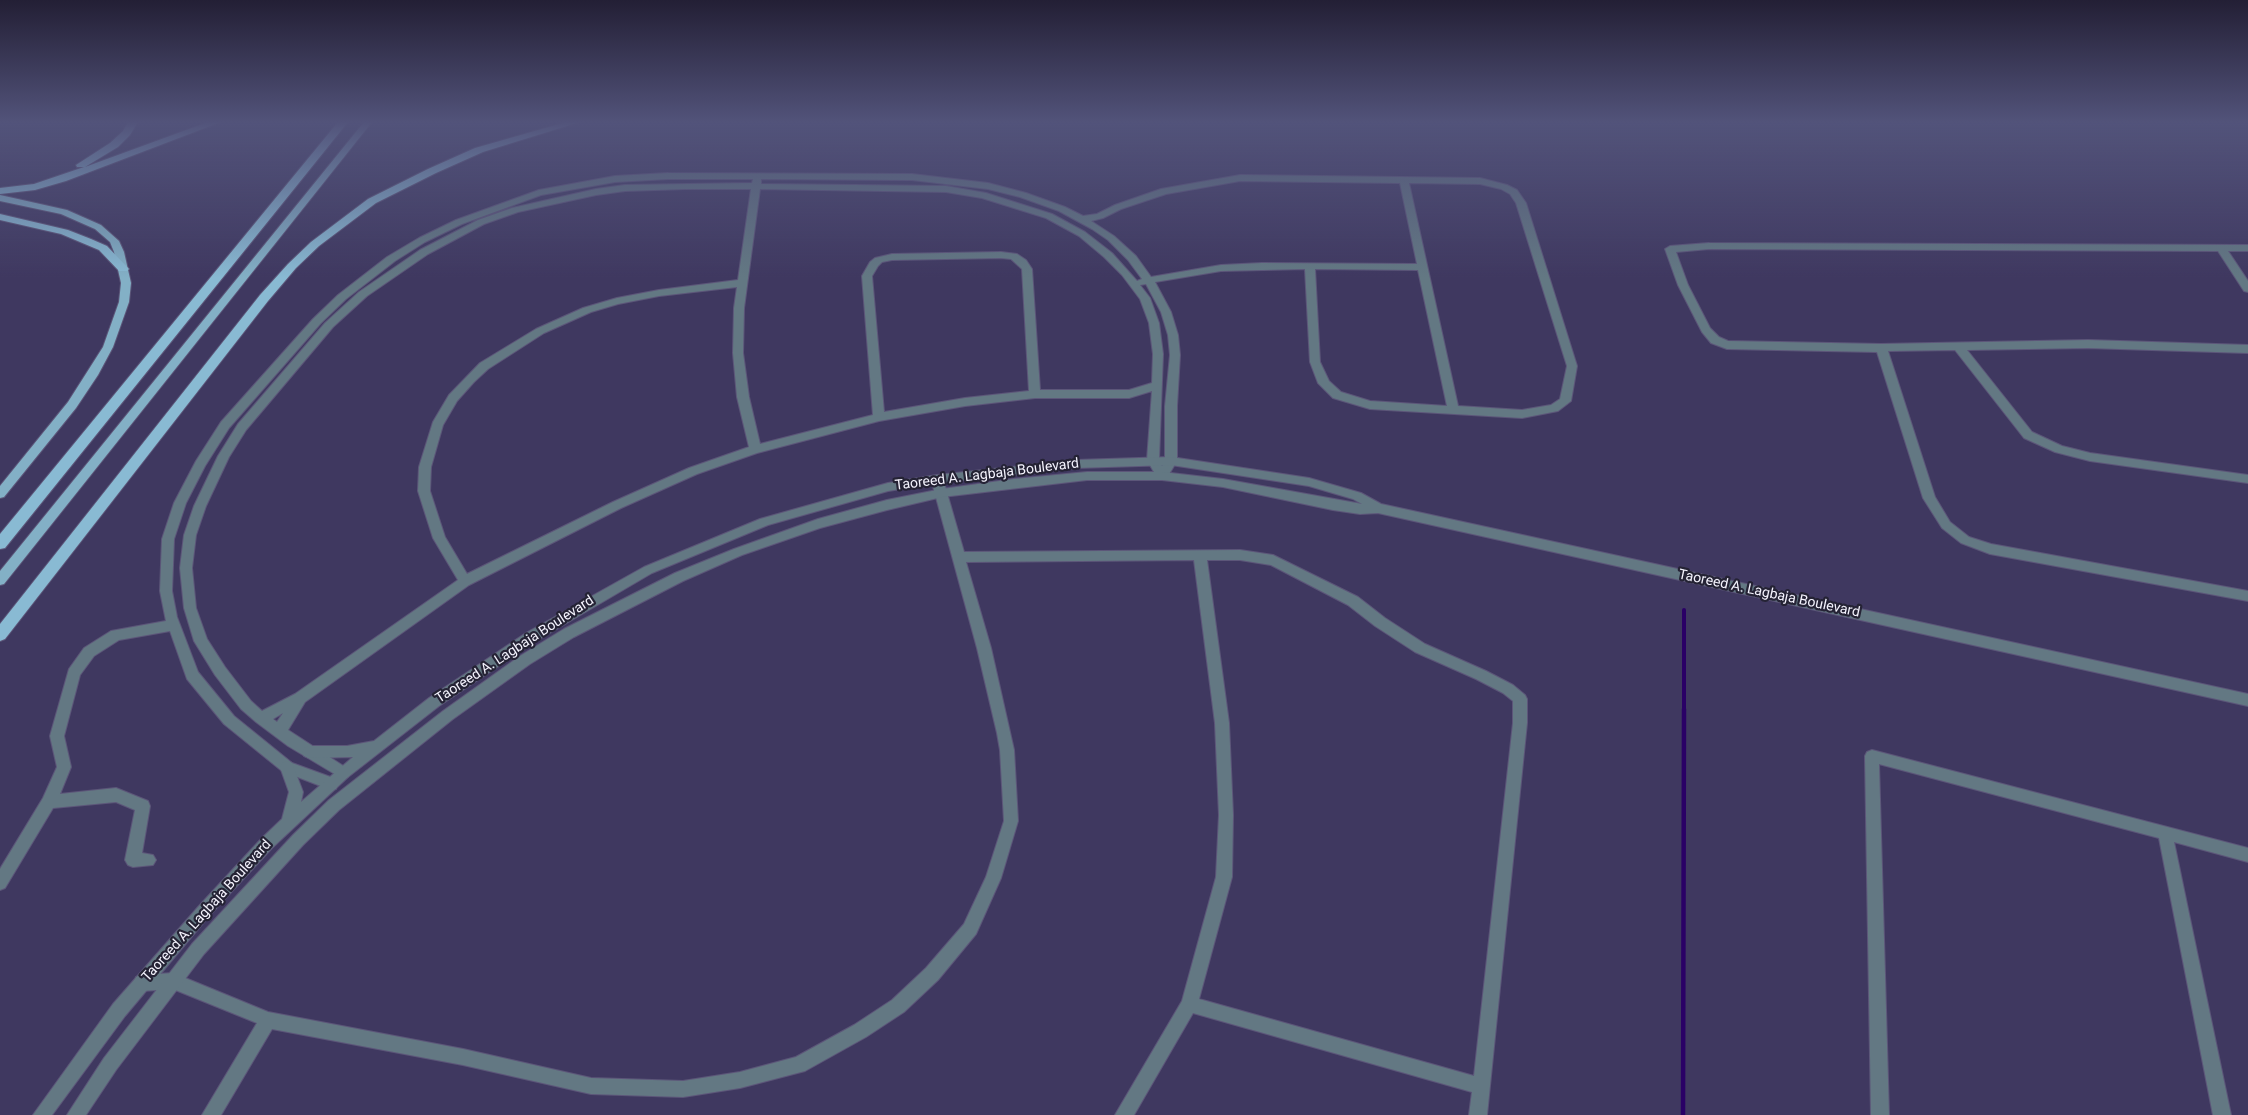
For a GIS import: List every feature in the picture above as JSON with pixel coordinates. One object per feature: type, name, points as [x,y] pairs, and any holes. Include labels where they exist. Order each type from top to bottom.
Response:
[{"type":"highway","points":[[0,184],[43,178],[54,174]]},
{"type":"highway","points":[[0,191],[35,186],[75,174]]},
{"type":"highway","points":[[0,544],[301,174]]},
{"type":"highway","points":[[0,635],[264,298],[292,266],[315,244],[372,202],[425,174]]},
{"type":"highway","points":[[0,217],[64,232],[87,240],[103,248],[123,269]]},
{"type":"main road","points":[[0,580],[326,174]]},
{"type":"main road","points":[[0,198],[64,212],[98,227],[114,241],[126,283],[124,302],[108,347],[72,405],[0,494]]},
{"type":"street","points":[[338,780],[309,752],[279,732],[246,705],[201,641],[190,608],[186,568],[190,535],[200,506],[224,456],[242,427],[329,325],[363,294],[424,252],[481,222],[515,210],[596,192],[625,188],[756,182],[912,177],[988,186],[1062,209],[1094,226],[1111,238],[1132,258],[1148,280],[1166,312],[1173,335],[1175,355],[1171,406],[1171,461],[1162,476],[1153,460],[1158,385],[1154,322],[1145,298],[1135,284],[1108,255],[1082,234],[1049,216],[983,195],[946,189],[756,182],[668,176],[615,179],[539,193],[459,222],[422,240],[359,282],[316,321],[225,425],[200,464],[180,503],[168,539],[166,591],[174,625],[192,675],[229,720],[287,767],[338,780],[377,770]]},
{"type":"street","points":[[1080,220],[1100,216],[1118,207],[1164,191],[1240,178],[1480,181],[1504,186],[1514,192],[1521,203],[1572,366],[1565,401],[1554,408],[1522,414],[1370,405],[1337,395],[1324,383],[1315,362],[1310,266]]},
{"type":"street","points":[[1404,181],[1452,409]]},
{"type":"street","points":[[755,449],[743,397],[738,353],[739,308],[756,182]]},
{"type":"street","points":[[1094,226],[1100,216]]},
{"type":"street","points":[[2248,248],[1709,246],[1670,249],[1683,285],[1706,330],[1715,340],[1727,346],[1881,348],[1957,345],[2088,344],[2248,349]]},
{"type":"street","points":[[2221,248],[2248,289]]},
{"type":"street","points":[[879,417],[867,276],[874,264],[879,260],[892,258],[1000,255],[1013,256],[1022,262],[1027,268],[1035,394]]},
{"type":"street","points":[[1135,284],[1148,280],[1221,268],[1262,266],[1421,267]]},
{"type":"street","points":[[465,581],[439,538],[424,491],[425,467],[436,425],[453,398],[470,379],[484,366],[532,336],[587,310],[634,298],[743,283]]},
{"type":"street","points":[[1957,345],[2028,436],[2060,449],[2090,457],[2248,478]]},
{"type":"street","points":[[1881,348],[1929,498],[1946,525],[1965,540],[1990,550],[2248,596]]},
{"type":"street","points":[[261,718],[300,698],[465,581],[617,505],[693,471],[755,449],[879,417],[965,402],[1035,394],[1128,394],[1158,385]]},
{"type":"street","points":[[1128,394],[1156,408]]},
{"type":"street","name":"Taoreed A. Lagbaja Boulevard","points":[[76,1115],[110,1064],[198,949],[334,805],[448,715],[526,660],[570,633],[679,577],[738,552],[818,524],[887,505],[940,486],[1076,464],[1153,460],[1171,461],[1309,482],[1357,496],[1378,508]]},
{"type":"street","name":"Taoreed A. Lagbaja Boulevard","points":[[42,1115],[119,1010],[235,877],[289,822],[384,741],[434,702],[531,637],[648,570],[764,522],[888,487],[1014,482],[1087,476],[1162,476],[1224,484],[1360,509],[1378,508],[2248,700]]},
{"type":"street","points":[[142,983],[173,981],[268,1020],[463,1057],[591,1086],[684,1089],[740,1080],[799,1065],[860,1032],[898,1006],[932,974],[970,929],[993,878],[1011,821],[1007,750],[984,648],[940,486]]},
{"type":"street","points":[[1124,1115],[1189,1004],[1224,878],[1226,815],[1222,723],[1200,554]]},
{"type":"street","points":[[958,557],[1240,554],[1273,560],[1354,602],[1380,622],[1420,648],[1481,675],[1508,689],[1520,699],[1520,723],[1478,1115]]},
{"type":"street","points":[[0,883],[50,802],[64,767],[57,736],[74,673],[89,652],[116,635],[174,625]]},
{"type":"street","name":"Taoreed A. Lagbaja Boulevard","points":[[2005,646],[2151,678]]},
{"type":"street","points":[[279,732],[300,698]]},
{"type":"street","points":[[309,752],[332,754],[347,752],[363,749],[384,741]]},
{"type":"street","points":[[1880,1115],[1872,756],[2248,855]]},
{"type":"street","points":[[287,767],[296,792],[289,822]]},
{"type":"street","points":[[334,805],[338,780]]},
{"type":"street","points":[[50,802],[116,795],[143,806],[133,860],[148,860]]},
{"type":"street","points":[[2164,834],[2222,1115]]},
{"type":"street","points":[[1189,1004],[1480,1086]]},
{"type":"street","points":[[211,1115],[268,1020]]},
{"type":"waterway","points":[[1684,610],[1684,709]]},
{"type":"waterway","points":[[1683,1115],[1684,709]]}]
